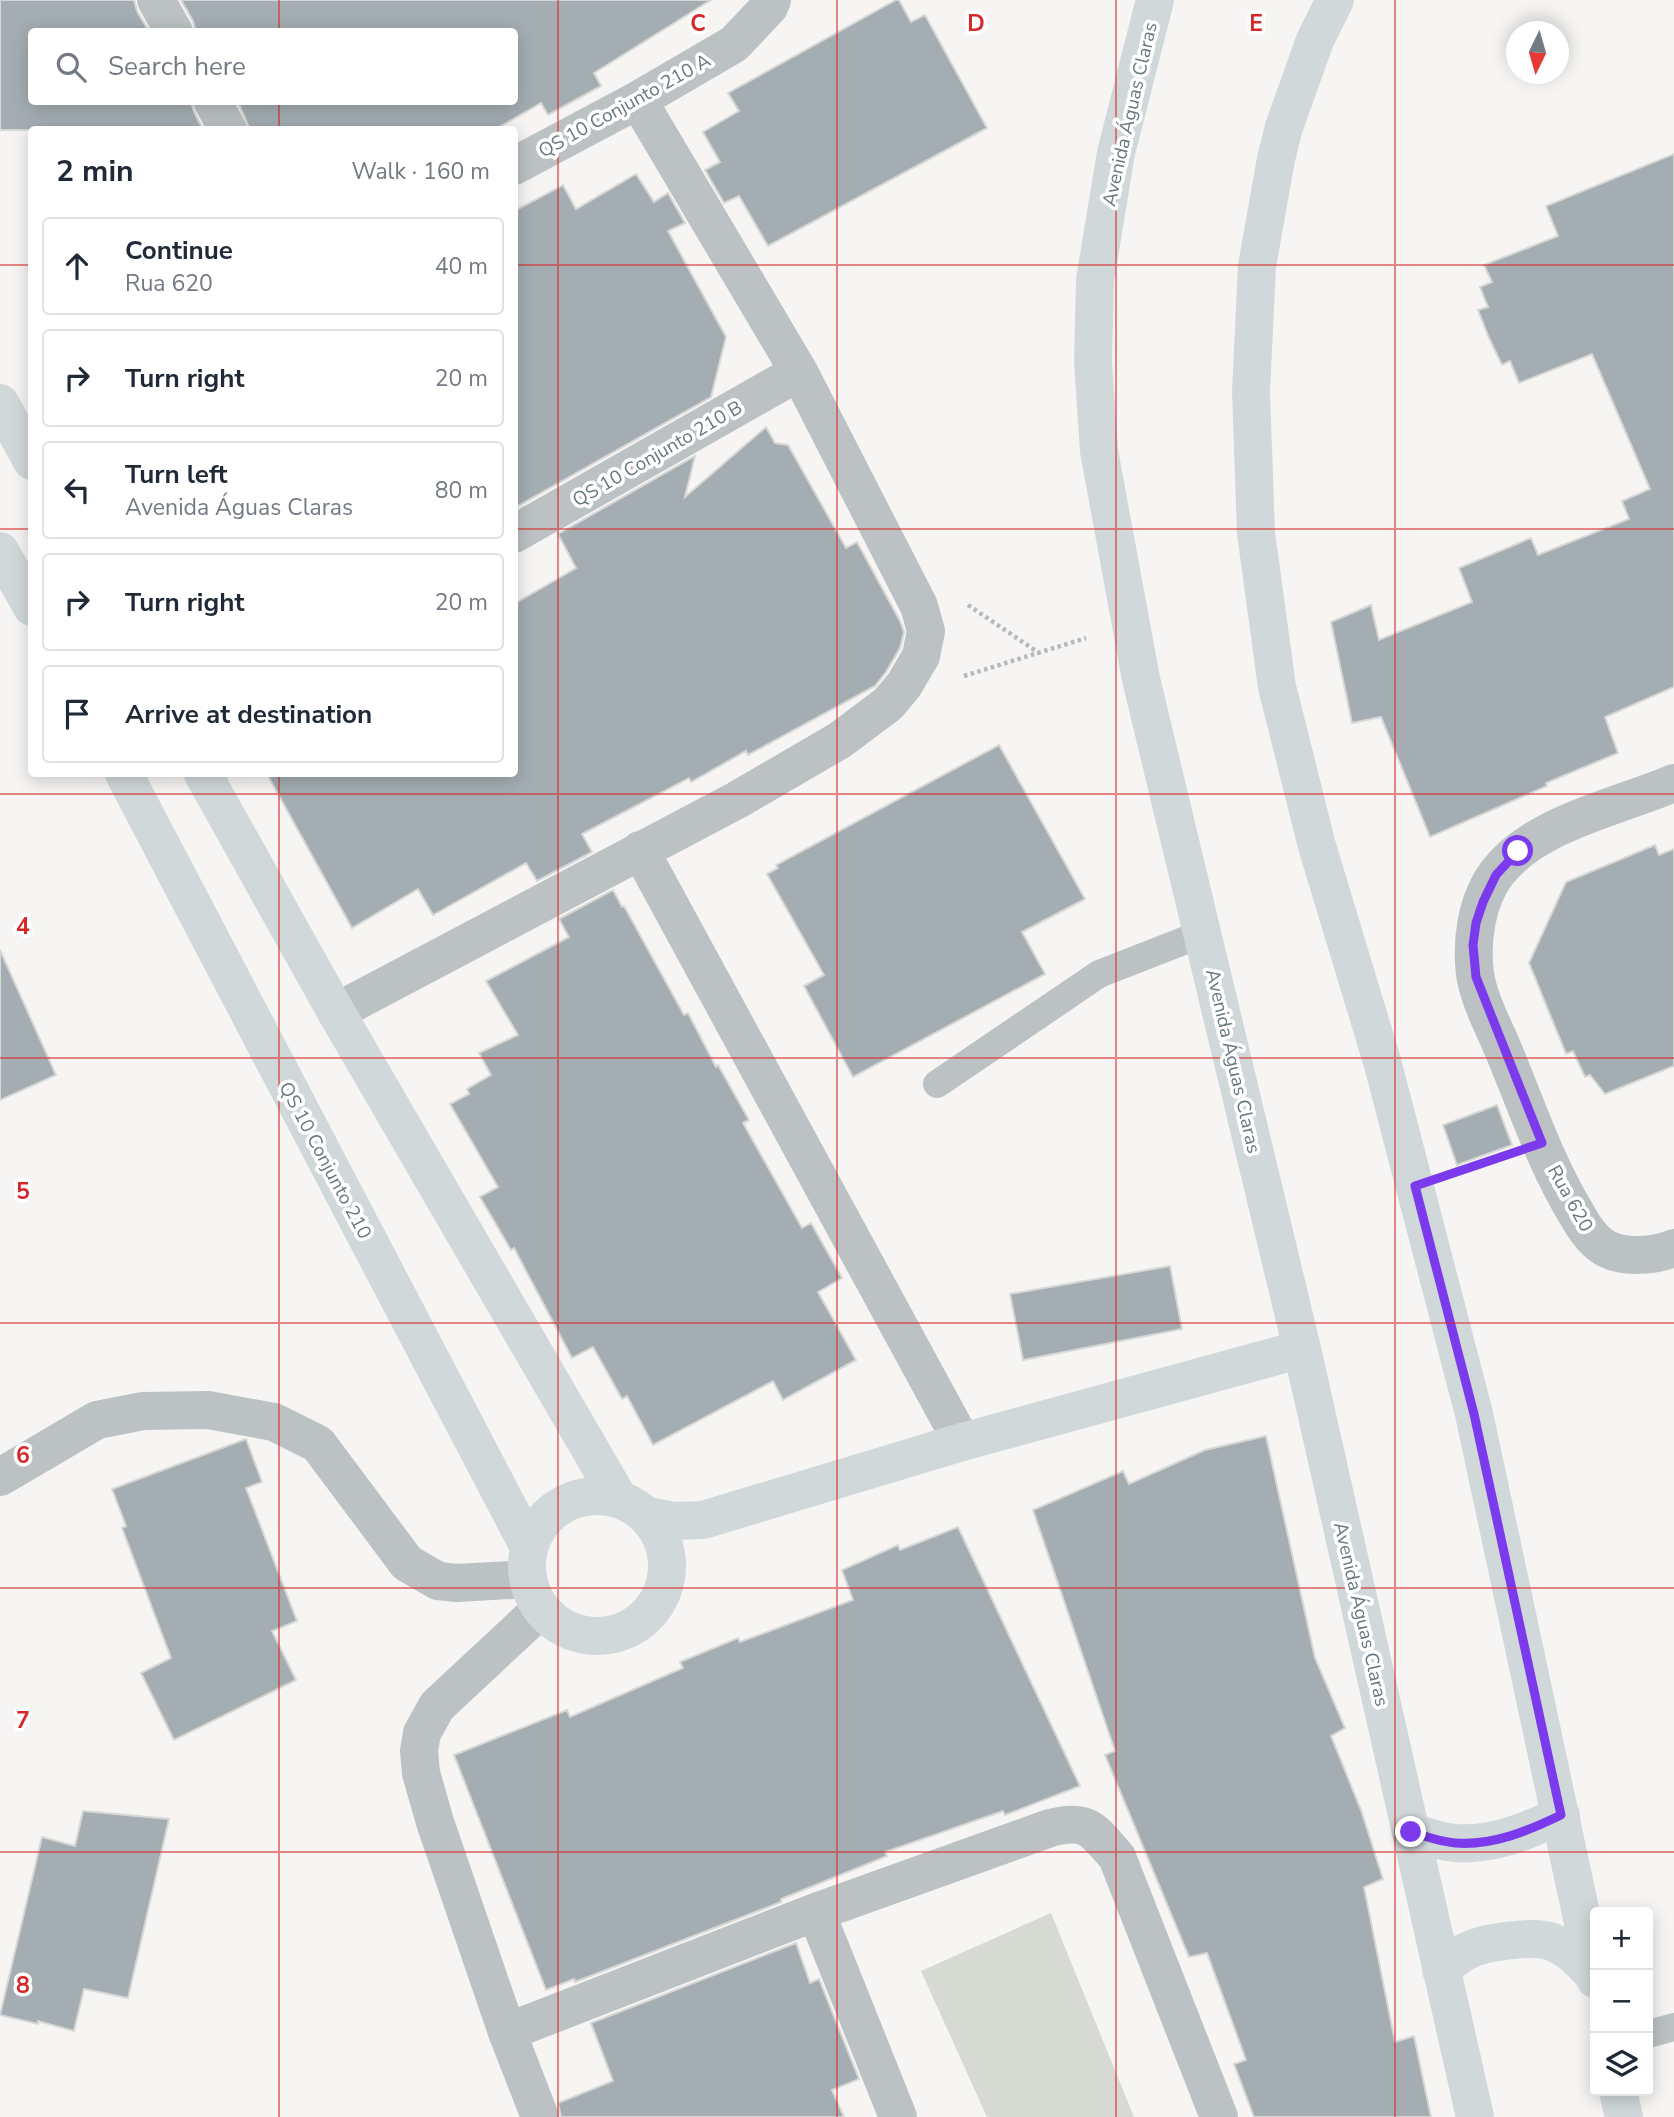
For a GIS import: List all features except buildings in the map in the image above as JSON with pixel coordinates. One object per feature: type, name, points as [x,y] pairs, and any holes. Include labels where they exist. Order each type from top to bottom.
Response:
[{"type":"main road","name":"Avenida Águas Claras","points":[[1155,0],[1116,153],[1096,280],[1093,362],[1099,452],[1141,679],[1302,1349],[1475,2117]]},
{"type":"main road","points":[[1335,0],[1315,40],[1284,127],[1257,266],[1251,392],[1256,533],[1277,687],[1317,846],[1382,1060],[1474,1414],[1594,1970]]},
{"type":"main road","points":[[0,403],[27,443]]},
{"type":"main road","points":[[0,551],[28,600]]},
{"type":"main road","name":"QS 10 Conjunto 210","points":[[126,777],[532,1579]]},
{"type":"main road","points":[[205,777],[337,1012],[633,1507],[666,1545],[668,1578]]},
{"type":"main road","points":[[755,1505],[708,1539],[668,1578],[655,1608],[630,1630],[598,1637],[566,1630],[532,1579],[541,1523],[563,1504],[590,1495],[674,1521],[703,1520],[962,1442],[1302,1349]]},
{"type":"main road","points":[[1411,1832],[1454,1843],[1482,1841],[1523,1833],[1561,1815]]},
{"type":"main road","points":[[1441,1970],[1467,1950],[1494,1943],[1529,1940],[1551,1941],[1573,1955],[1590,1972]]},
{"type":"main road","points":[[1619,2096],[1623,2117]]},
{"type":"street","points":[[156,0],[172,28]]},
{"type":"street","name":"QS 10 Conjunto 210 A","points":[[518,164],[638,100],[734,44],[769,7],[772,0]]},
{"type":"street","points":[[337,1012],[737,800],[840,740],[888,704],[921,656],[926,631],[919,606],[906,580],[799,372],[638,100]]},
{"type":"street","points":[[215,105],[226,126]]},
{"type":"street","name":"QS 10 Conjunto 210 B","points":[[518,532],[799,372]]},
{"type":"street","name":"Rua 620","points":[[1674,783],[1564,825],[1518,851],[1496,875],[1483,902],[1473,945],[1476,977],[1542,1143],[1575,1213],[1591,1236],[1607,1249],[1624,1254],[1643,1255],[1674,1248]]},
{"type":"street","points":[[640,850],[962,1442]]},
{"type":"street","points":[[0,1477],[97,1420],[143,1411],[208,1410],[274,1422],[318,1444],[407,1563],[438,1581],[457,1583],[532,1579]]},
{"type":"street","points":[[532,1579],[437,1706],[422,1733],[419,1751],[421,1773],[435,1822],[507,2032],[540,2117]]},
{"type":"street","points":[[507,2032],[816,1912],[1050,1828],[1081,1824],[1096,1833],[1117,1857],[1219,2117]]},
{"type":"street","points":[[816,1912],[898,2117]]},
{"type":"lane","points":[[937,1084],[1099,974],[1204,933]]},
{"type":"lane","points":[[1652,2033],[1674,2027]]},
{"type":"path","points":[[906,580],[953,595],[1040,653]]},
{"type":"path","points":[[910,674],[962,676],[1130,624]]},
{"type":"path","points":[[1415,1186],[1542,1143]]},
{"type":"shaded area","points":[[1051,1913],[1134,2117],[987,2117],[921,1971]]},
{"type":"route","points":[[1411,1832],[1454,1843],[1482,1841],[1523,1833],[1561,1815],[1474,1414],[1415,1186],[1542,1143],[1476,977],[1473,945],[1483,902],[1496,875],[1518,851]]}]
